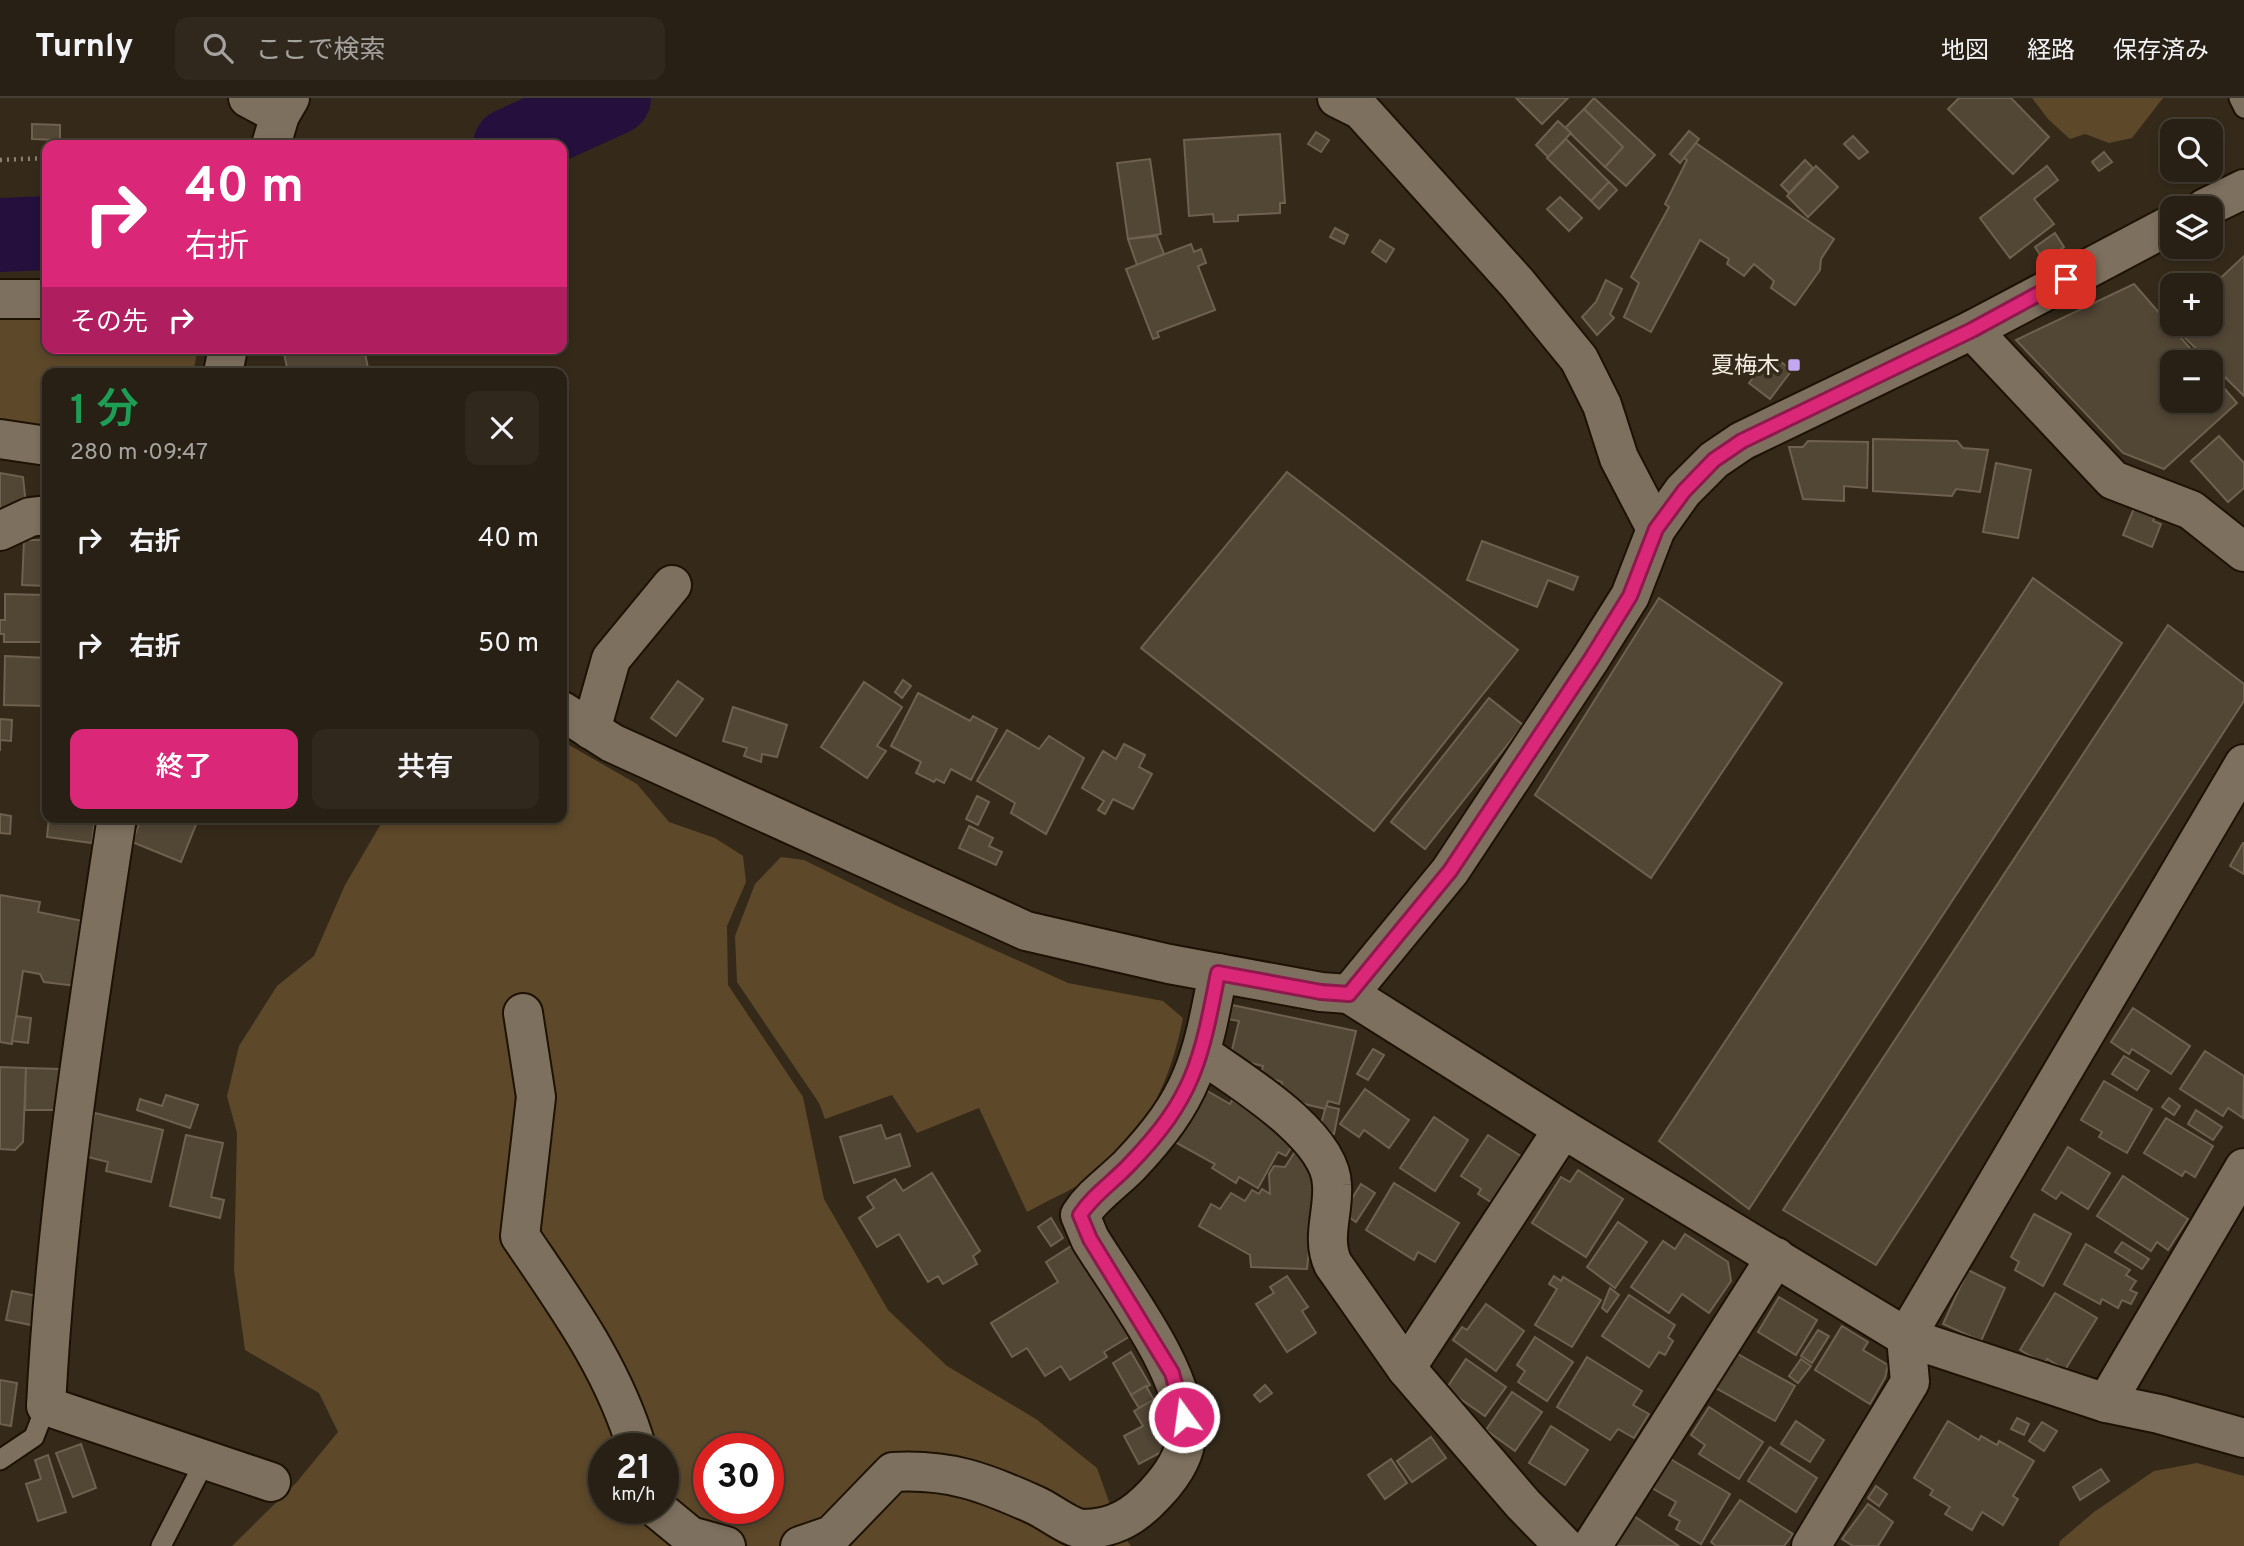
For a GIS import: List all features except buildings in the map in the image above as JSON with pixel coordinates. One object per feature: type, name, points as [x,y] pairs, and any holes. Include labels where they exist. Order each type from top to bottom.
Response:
[{"type":"street","points":[[1337,98],[1361,110],[1517,283],[1579,359],[1602,405],[1619,458],[1656,529]]},
{"type":"street","points":[[2223,199],[2244,189]]},
{"type":"street","points":[[1349,994],[1450,871],[1630,596],[1656,529],[1684,491],[1714,460],[1742,441],[1972,330],[2160,230]]},
{"type":"street","points":[[0,299],[42,299]]},
{"type":"street","points":[[1972,330],[2113,480],[2192,510],[2244,552]]},
{"type":"street","points":[[0,439],[42,445]]},
{"type":"street","points":[[0,531],[30,517],[42,516]]},
{"type":"street","points":[[672,585],[611,659],[576,721],[612,743],[1026,931],[1218,973],[1321,992],[1349,994],[1563,1129],[1906,1338],[2106,1403],[2244,1438]]},
{"type":"street","points":[[1811,1546],[1910,1382],[1906,1338],[2244,764]]},
{"type":"street","points":[[116,823],[81,1055],[50,1331],[46,1406],[271,1482]]},
{"type":"street","points":[[800,1546],[832,1535],[893,1472],[931,1470],[981,1482],[1080,1529],[1123,1522],[1140,1511],[1162,1486],[1181,1458],[1187,1434],[1181,1400],[1172,1373],[1090,1239],[1080,1215],[1088,1202],[1128,1167],[1168,1121],[1192,1081],[1202,1054],[1218,973]]},
{"type":"street","points":[[523,1013],[536,1097],[520,1236],[594,1345],[632,1433]]},
{"type":"street","points":[[1202,1054],[1284,1111],[1319,1150],[1333,1182],[1327,1250],[1406,1368],[1499,1477],[1564,1546]]},
{"type":"street","points":[[1406,1368],[1563,1129]]},
{"type":"street","points":[[2106,1403],[2244,1168]]},
{"type":"street","points":[[1592,1546],[1776,1257]]},
{"type":"street","points":[[675,1524],[690,1536],[726,1546]]},
{"type":"lane","points":[[2239,98],[2244,108]]},
{"type":"lane","points":[[0,1460],[34,1437],[46,1406]]},
{"type":"lane","points":[[161,1546],[205,1461]]},
{"type":"path","points":[[0,160],[42,158]]},
{"type":"shaded area","points":[[2032,98],[2163,98],[2132,138],[2109,143],[2085,134],[2070,139],[2049,120]]},
{"type":"shaded area","points":[[42,310],[42,354],[197,354],[194,368],[42,368],[42,431],[0,422],[0,311]]},
{"type":"shaded area","points":[[567,744],[637,784],[669,822],[715,838],[743,856],[746,882],[727,926],[728,985],[803,1097],[824,1199],[888,1310],[947,1366],[1036,1419],[1097,1468],[1119,1530],[1131,1546],[232,1546],[296,1483],[338,1432],[319,1393],[245,1350],[234,1270],[237,1133],[227,1096],[239,1046],[277,986],[314,956],[345,885],[381,823],[567,823]]},
{"type":"shaded area","points":[[781,857],[804,860],[899,907],[1068,983],[1163,1001],[1183,1018],[1178,1040],[1164,1083],[1130,1140],[1090,1178],[1027,1212],[979,1108],[917,1133],[892,1095],[825,1119],[819,1103],[737,982],[735,936],[755,884]]},
{"type":"shaded area","points":[[2197,1463],[2244,1476],[2244,1546],[2059,1546],[2060,1541],[2094,1512],[2154,1471]]},
{"type":"waterway","points":[[521,140],[614,98]]},
{"type":"waterway","points":[[0,235],[42,233]]},
{"type":"place","name":"夏梅木","points":[[1794,365]]},
{"type":"route","points":[[1184,1417],[1172,1373],[1090,1239],[1080,1215],[1088,1202],[1128,1167],[1168,1121],[1192,1081],[1202,1054],[1218,973],[1321,992],[1349,994],[1376,965],[1450,871],[1630,596],[1656,529],[1684,491],[1714,460],[1742,441],[1972,330],[2066,279]]}]
